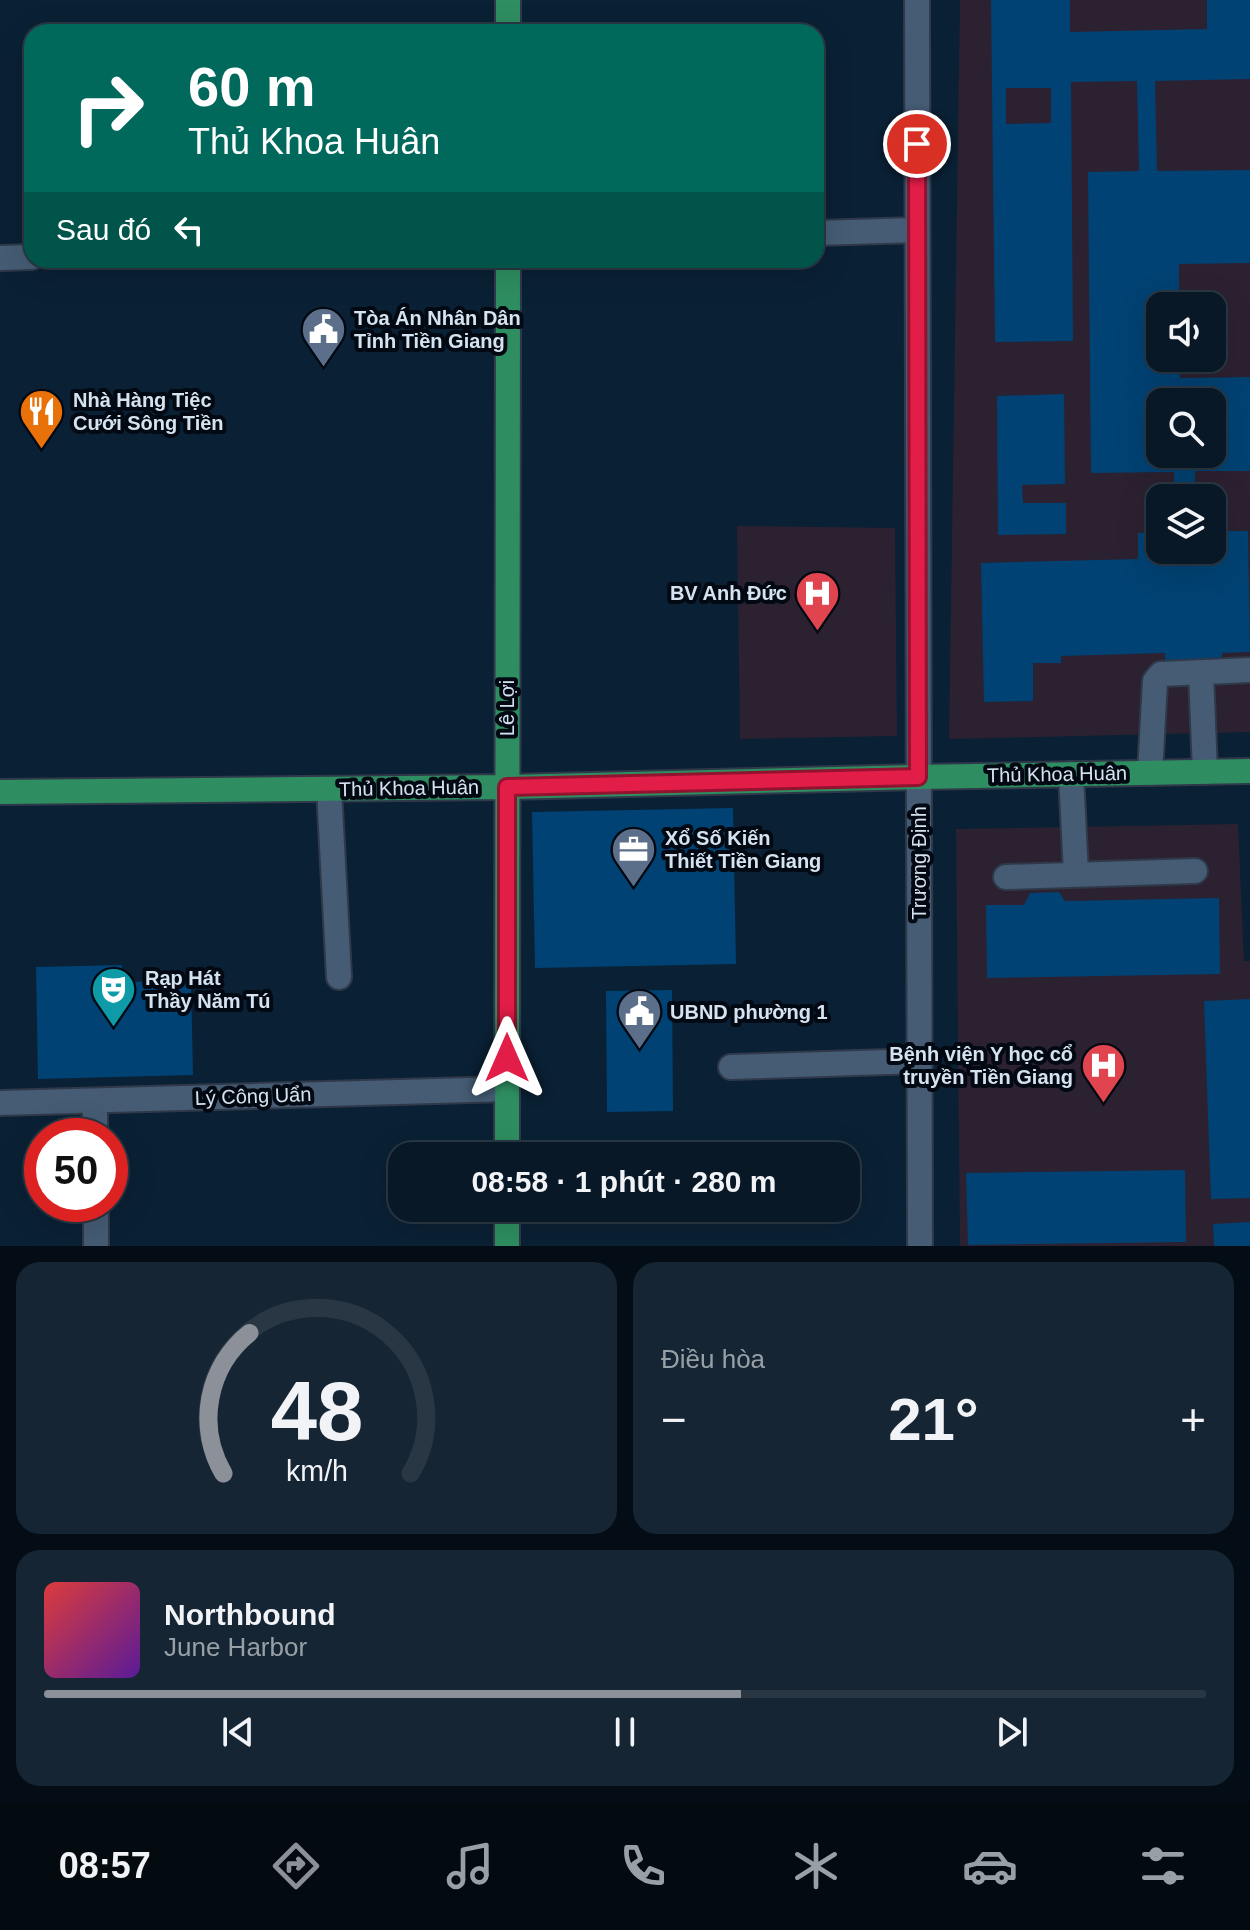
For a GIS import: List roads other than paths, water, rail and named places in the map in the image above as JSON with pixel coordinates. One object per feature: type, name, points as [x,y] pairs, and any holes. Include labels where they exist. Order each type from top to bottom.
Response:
[{"type":"main road","points":[[508,0],[508,24]]},
{"type":"main road","name":"Lê Lợi","points":[[507,1142],[508,268]]},
{"type":"main road","name":"Thủ Khoa Huân","points":[[0,792],[507,787],[1250,771]]},
{"type":"main road","points":[[507,1222],[507,1246]]},
{"type":"street","name":"Trương Định","points":[[917,0],[920,1246]]},
{"type":"street","points":[[824,233],[917,230]]},
{"type":"street","points":[[0,258],[24,257]]},
{"type":"street","points":[[1150,773],[1155,681],[1161,674],[1250,670]]},
{"type":"street","points":[[1201,673],[1205,772]]},
{"type":"street","points":[[1071,774],[1076,874]]},
{"type":"street","points":[[329,789],[339,977]]},
{"type":"street","points":[[1006,877],[1195,871]]},
{"type":"street","points":[[731,1067],[920,1061]]},
{"type":"street","name":"Lý Công Uẩn","points":[[0,1103],[507,1089]]},
{"type":"street","points":[[95,1101],[95,1118]]},
{"type":"street","points":[[96,1222],[96,1246]]},
{"type":"place","name":"Tòa Án Nhân Dân Tỉnh Tiền Giang","points":[[323,369]]},
{"type":"place","name":"Nhà Hàng Tiệc Cưới Sông Tiền","points":[[42,451]]},
{"type":"place","name":"BV Anh Đức","points":[[818,632]]},
{"type":"place","name":"Xổ Số Kiến Thiết Tiền Giang","points":[[634,888]]},
{"type":"place","name":"Rạp Hát Thầy Năm Tú","points":[[114,1029]]},
{"type":"place","name":"UBND phường 1","points":[[639,1051]]},
{"type":"place","name":"Bệnh viện Y học cổ truyền Tiền Giang","points":[[1104,1104]]}]
